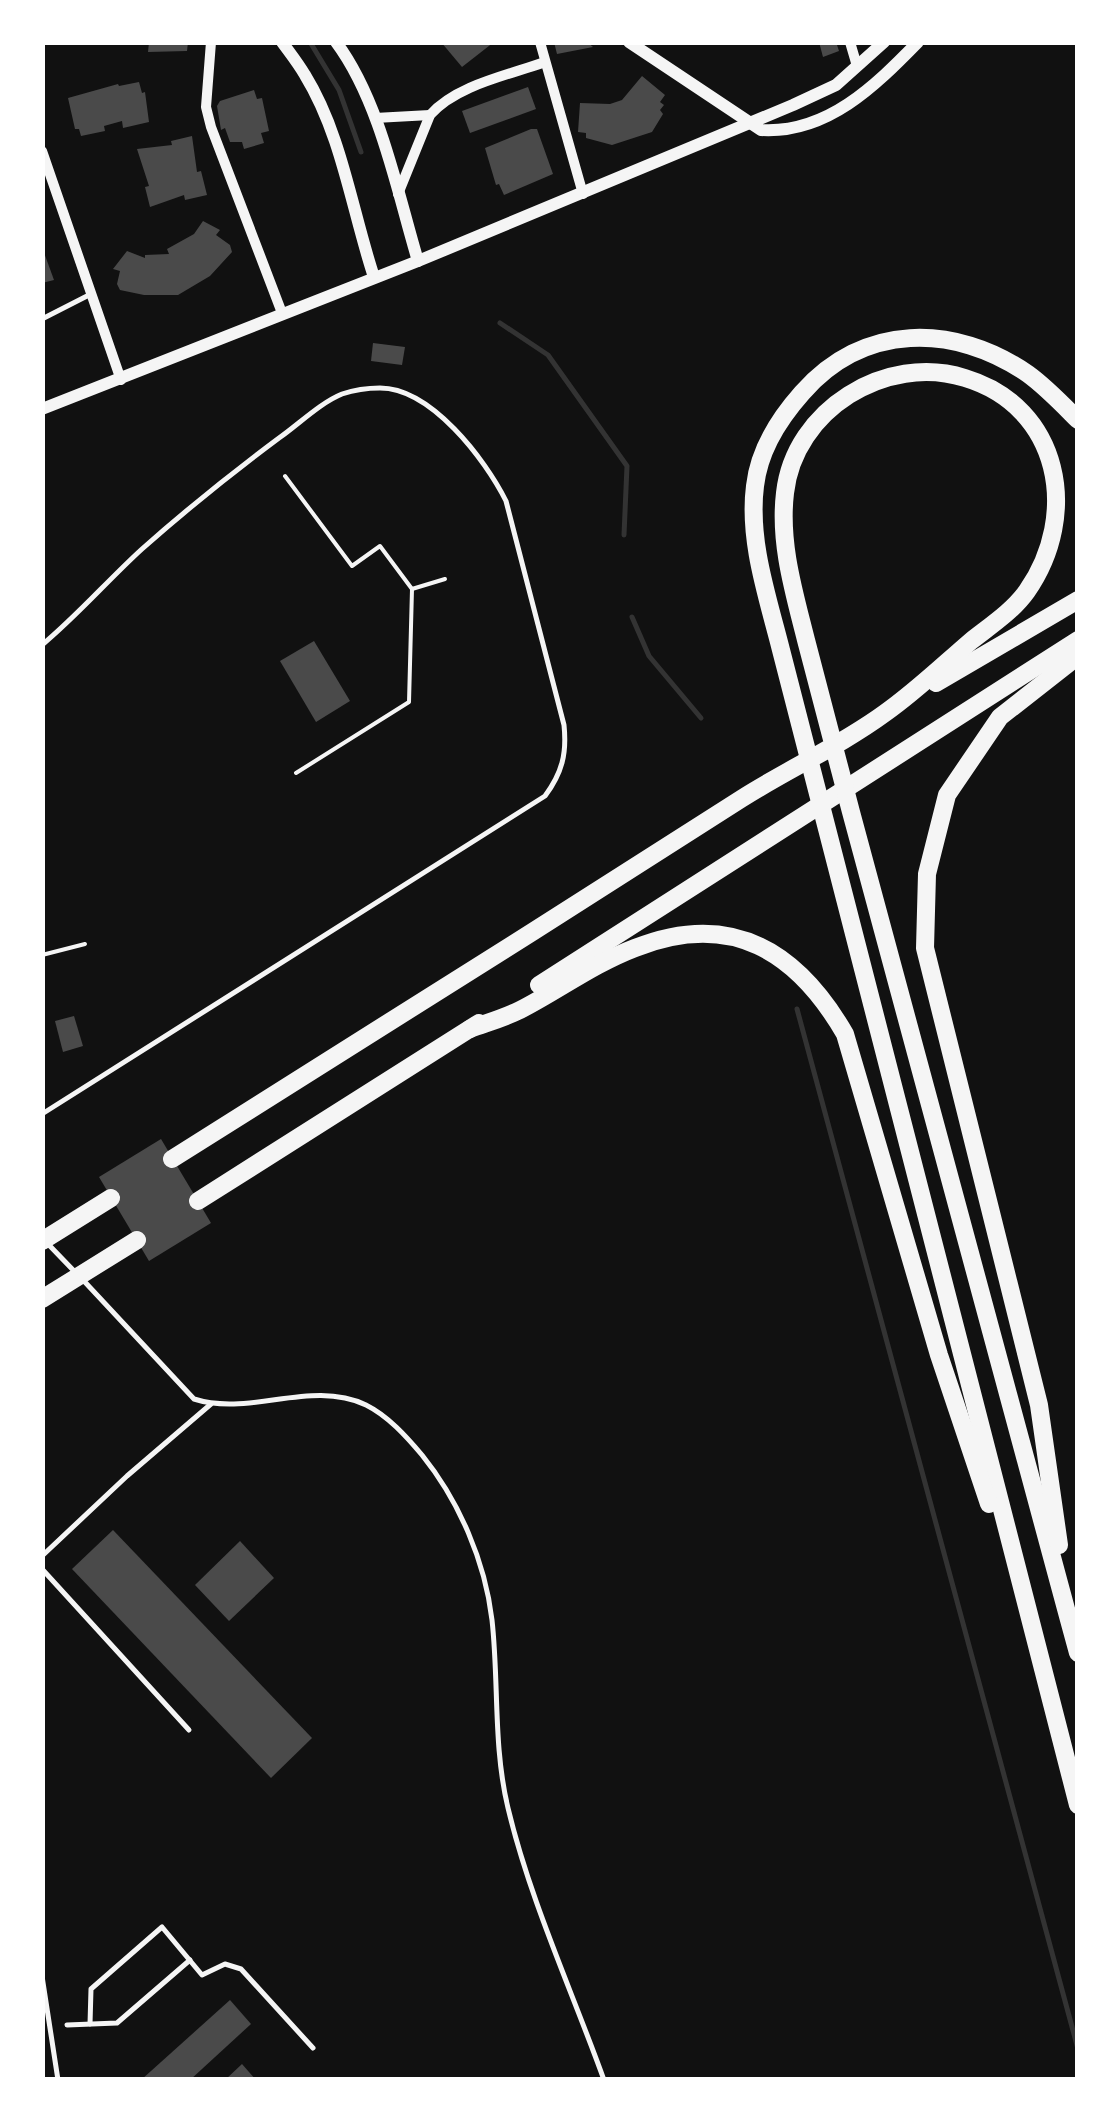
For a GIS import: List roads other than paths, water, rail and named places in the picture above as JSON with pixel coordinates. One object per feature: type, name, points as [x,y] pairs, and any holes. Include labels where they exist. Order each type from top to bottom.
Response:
[{"type":"highway","points":[[1078,420],[1030,376],[984,350],[934,336],[892,338],[855,352],[805,389],[764,448],[754,488],[762,575],[1078,1804]]},
{"type":"highway","points":[[885,714],[1022,598],[1043,565],[1055,532],[1056,485],[1044,446],[1020,411],[1001,395],[961,376],[939,372],[898,376],[854,390],[837,401],[807,433],[790,468],[783,511],[784,534],[822,705],[1078,1653]]},
{"type":"highway","points":[[172,1160],[748,795],[1078,600]]},
{"type":"highway","points":[[198,1202],[1078,640]]},
{"type":"highway","points":[[1069,1620],[1040,1405],[925,948],[926,874],[947,795],[1000,717],[1078,656]]},
{"type":"highway","points":[[470,1029],[518,1012],[634,948],[678,938],[742,939],[783,959],[805,977],[826,1001],[845,1034],[939,1355],[1036,1649]]},
{"type":"highway","points":[[43,1240],[111,1198]]},
{"type":"highway","points":[[42,1298],[137,1240]]},
{"type":"street","points":[[211,42],[206,107],[282,313]]},
{"type":"street","points":[[282,42],[322,108],[374,277]]},
{"type":"street","points":[[336,42],[354,67],[375,118],[418,262]]},
{"type":"street","points":[[540,42],[583,194]]},
{"type":"street","points":[[629,42],[761,130],[787,132],[855,101],[918,42]]},
{"type":"street","points":[[850,42],[857,66]]},
{"type":"street","points":[[42,409],[418,262],[836,86],[884,42]]},
{"type":"street","points":[[398,195],[430,115],[450,98],[545,62]]},
{"type":"street","points":[[375,118],[430,115]]},
{"type":"street","points":[[42,151],[121,380]]},
{"type":"lane","points":[[42,319],[92,294]]},
{"type":"lane","points":[[42,644],[70,622],[141,550],[246,462],[338,396],[361,389],[397,390],[414,396],[442,418],[495,478],[506,501],[564,726],[566,748],[557,780],[546,796],[42,1114]]},
{"type":"lane","points":[[43,1240],[194,1399],[211,1404],[328,1396],[366,1405],[397,1427],[450,1492],[474,1550],[492,1616],[496,1715],[508,1807],[520,1853],[604,2080]]},
{"type":"lane","points":[[42,1556],[211,1404]]},
{"type":"lane","points":[[42,1569],[190,1730]]},
{"type":"lane","points":[[90,2024],[91,1989],[162,1927],[202,1976],[225,1964],[241,1968],[313,2048]]},
{"type":"lane","points":[[67,2026],[117,2023],[190,1960]]},
{"type":"lane","points":[[42,1976],[58,2080]]},
{"type":"waterway","points":[[310,42],[339,90],[361,152]]},
{"type":"waterway","points":[[500,323],[548,355],[627,466],[624,535]]},
{"type":"waterway","points":[[632,617],[649,656],[701,718]]},
{"type":"waterway","points":[[797,1009],[1078,2049]]}]
